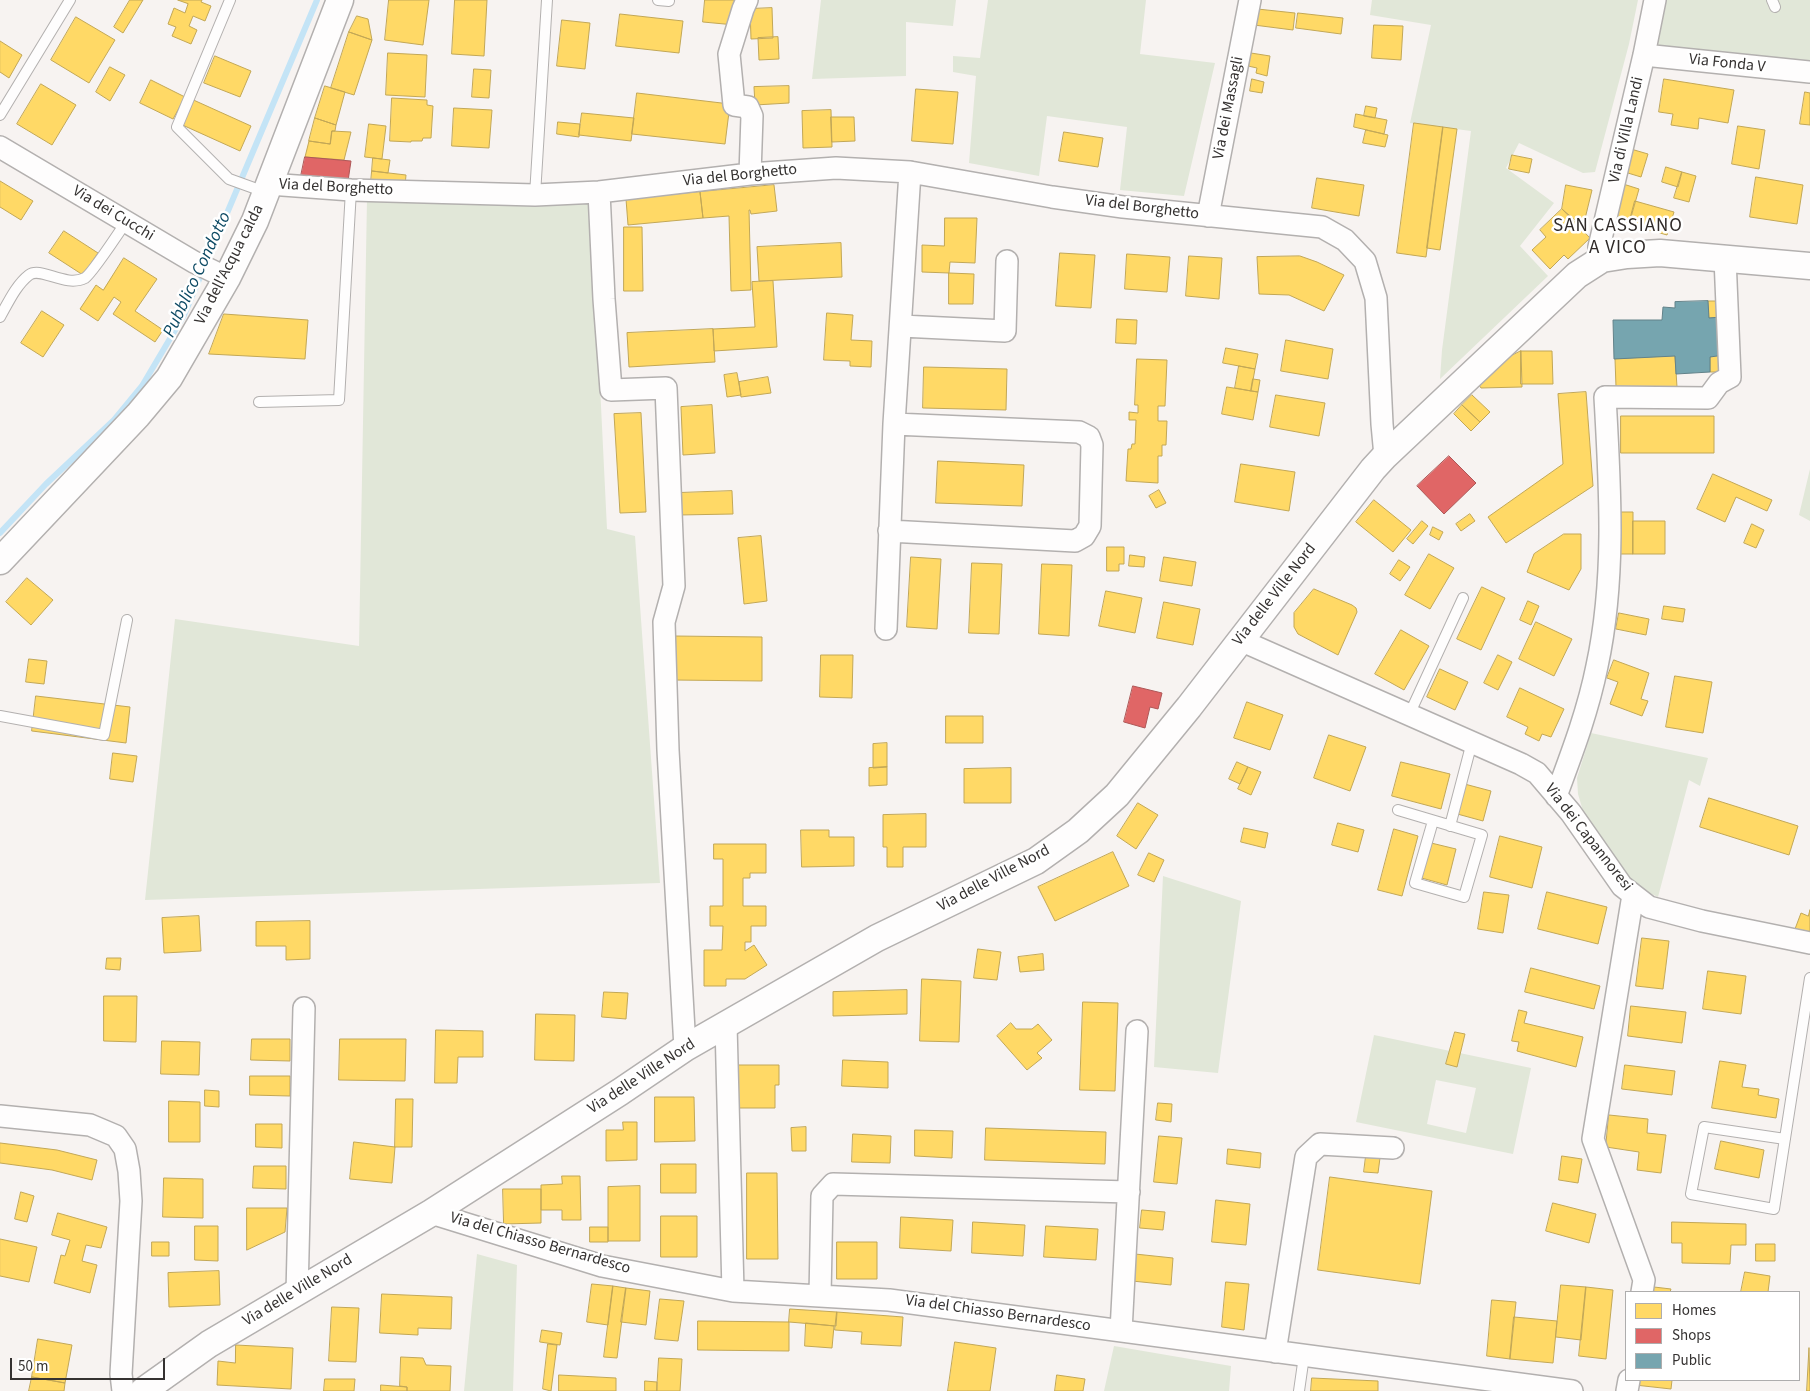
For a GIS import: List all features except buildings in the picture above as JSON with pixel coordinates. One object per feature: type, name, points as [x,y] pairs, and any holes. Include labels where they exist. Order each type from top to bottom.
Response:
[{"type":"street","name":"Via dell'Acqua calda","points":[[0,561],[138,415],[169,378],[227,278],[255,221],[262,188],[340,0]]},
{"type":"street","points":[[747,0],[742,9],[729,54],[734,105],[748,107],[752,116],[750,174]]},
{"type":"street","name":"Via dei Massagli","points":[[1208,216],[1250,0]]},
{"type":"street","name":"Via di Villa Landi","points":[[1602,260],[1599,247],[1644,56],[1655,0]]},
{"type":"street","name":"Via Fonda V","points":[[1644,56],[1810,72]]},
{"type":"street","name":"Via dei Cucchi","points":[[0,147],[194,262],[227,278]]},
{"type":"street","name":"Via del Borghetto","points":[[262,188],[535,195],[599,192],[750,174],[836,168],[910,172],[1052,197],[1208,216],[1322,227],[1345,240],[1365,261],[1376,298],[1382,424],[1386,456]]},
{"type":"street","points":[[886,629],[894,424],[910,172]]},
{"type":"street","points":[[599,192],[611,390],[666,388],[674,586],[664,622],[664,632],[668,750],[685,1048]]},
{"type":"street","name":"Via delle Ville Nord","points":[[143,1391],[209,1344],[431,1213],[685,1048],[877,938],[1036,861],[1078,831],[1116,796],[1189,707],[1373,469],[1577,275],[1602,260],[1627,255],[1660,253],[1810,266]]},
{"type":"street","points":[[1556,796],[1583,723],[1598,665],[1607,597],[1610,500],[1605,398],[1708,398],[1719,383],[1730,377],[1725,258]]},
{"type":"street","points":[[901,326],[1005,331],[1007,261]]},
{"type":"street","points":[[889,531],[1075,541],[1084,536],[1090,526],[1092,445],[1090,436],[1079,432],[894,424]]},
{"type":"street","name":"Via dei Capannoresi","points":[[1240,640],[1521,764],[1536,773],[1570,813],[1622,886],[1649,908],[1810,943]]},
{"type":"street","points":[[1633,895],[1593,1139],[1644,1280],[1642,1291]]},
{"type":"street","points":[[297,1293],[304,1008]]},
{"type":"street","points":[[726,1025],[733,1291]]},
{"type":"street","points":[[1121,1331],[1137,1031]]},
{"type":"street","points":[[0,1116],[90,1125],[116,1136],[125,1149],[131,1201],[121,1374],[123,1391]]},
{"type":"street","points":[[1275,1352],[1306,1157],[1320,1144],[1394,1148]]},
{"type":"street","points":[[820,1296],[822,1196],[833,1184],[1128,1192]]},
{"type":"street","name":"Via del Chiasso Bernardesco","points":[[431,1213],[602,1266],[733,1291],[889,1300],[1572,1391]]},
{"type":"lane","points":[[0,116],[70,0]]},
{"type":"lane","points":[[230,0],[177,127],[229,179],[262,188]]},
{"type":"lane","points":[[535,195],[547,0]]},
{"type":"lane","points":[[658,0],[670,1]]},
{"type":"lane","points":[[259,402],[339,400],[351,190]]},
{"type":"lane","points":[[0,317],[17,289],[29,275],[35,272],[58,279],[74,281],[86,277],[126,222]]},
{"type":"lane","points":[[1409,714],[1463,598]]},
{"type":"lane","points":[[0,716],[104,735],[127,620]]},
{"type":"lane","points":[[1450,826],[1472,742]]},
{"type":"lane","points":[[1398,810],[1482,835],[1464,897],[1415,883],[1433,821]]},
{"type":"lane","points":[[1785,1139],[1704,1127],[1691,1194],[1774,1209],[1785,1139],[1810,978]]},
{"type":"lane","points":[[1300,1391],[1304,1356]]},
{"type":"green space","points":[[821,0],[956,0],[953,26],[906,22],[906,76],[812,79]]},
{"type":"green space","points":[[988,0],[1146,0],[1140,54],[1215,63],[1184,196],[1120,190],[1127,127],[1047,116],[1039,176],[969,163],[976,76],[953,72],[953,56],[980,58]]},
{"type":"green space","points":[[1372,0],[1638,0],[1629,44],[1595,172],[1583,173],[1519,143],[1506,168],[1554,203],[1520,246],[1548,276],[1440,379],[1442,350],[1471,131],[1410,123],[1431,25],[1370,15]]},
{"type":"green space","points":[[1663,0],[1810,0],[1810,64],[1655,48]]},
{"type":"green space","points":[[367,199],[591,201],[607,529],[635,536],[660,883],[145,900],[175,619],[359,646]]},
{"type":"green space","points":[[1810,469],[1810,521],[1799,515]]},
{"type":"green space","points":[[1591,733],[1708,758],[1700,786],[1689,780],[1658,897],[1626,878],[1583,811],[1578,794],[1577,778]]},
{"type":"green space","points":[[1163,876],[1241,901],[1218,1073],[1154,1067]]},
{"type":"green space","points":[[1374,1035],[1531,1068],[1513,1154],[1356,1122]],"holes":[[[1436,1080],[1476,1088],[1466,1133],[1427,1124]]]},
{"type":"green space","points":[[477,1254],[517,1265],[513,1391],[464,1391]]},
{"type":"green space","points":[[1114,1346],[1231,1366],[1229,1391],[1104,1391]]},
{"type":"waterway","name":"Pubblico Condotto","points":[[0,533],[46,484],[114,420],[142,386],[184,315],[317,0]]},
{"type":"district","name":"SAN CASSIANO A VICO","points":[[1618,238]]}]
